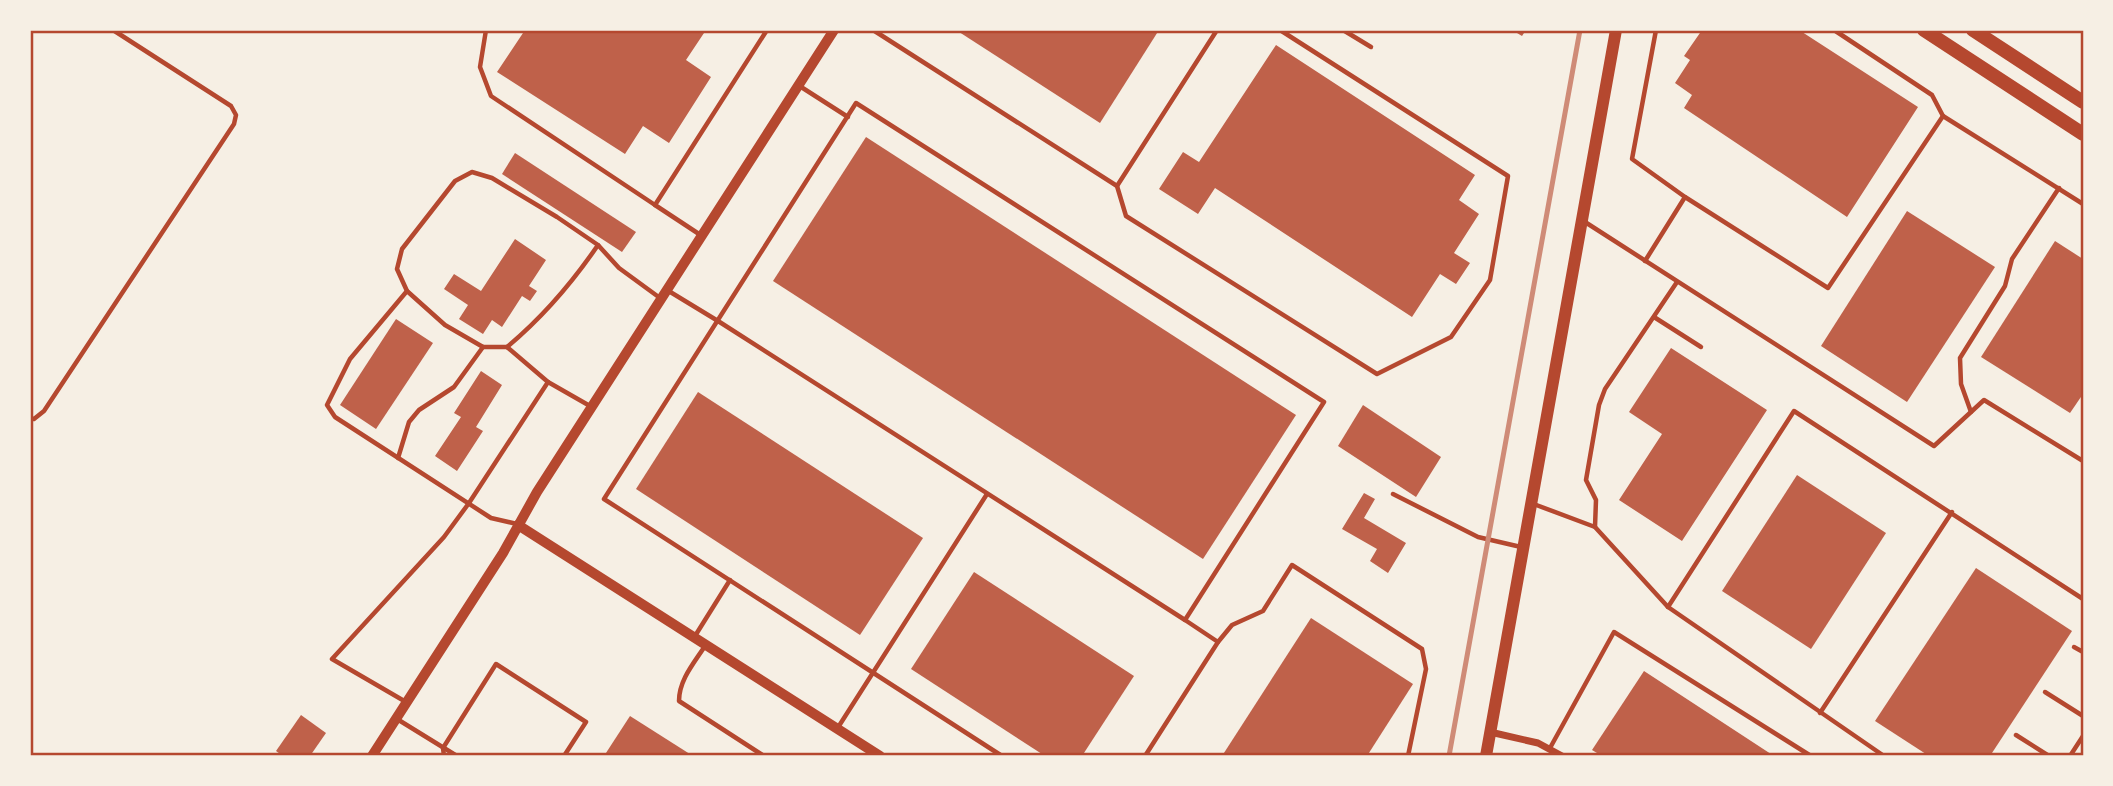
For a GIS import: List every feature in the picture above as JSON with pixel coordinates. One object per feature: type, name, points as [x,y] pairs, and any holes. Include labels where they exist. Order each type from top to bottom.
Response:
[{"type":"main road","points":[[1486,756],[1616,30]]},
{"type":"main road","points":[[1924,30],[2083,134]]},
{"type":"main road","points":[[1973,30],[2083,102]]},
{"type":"street","points":[[372,756],[591,407],[834,30]]},
{"type":"street","points":[[518,524],[880,756]]},
{"type":"street","points":[[1490,732],[1538,743],[1562,756]]},
{"type":"lane","points":[[30,418],[34,419],[44,411],[234,124],[236,115],[231,106],[113,30]]},
{"type":"lane","points":[[486,30],[480,67],[491,96],[702,236]]},
{"type":"lane","points":[[655,205],[767,30]]},
{"type":"lane","points":[[873,30],[1117,186],[1126,216],[1377,374],[1451,337],[1490,280],[1508,176],[1280,30]]},
{"type":"lane","points":[[1117,186],[1217,30]]},
{"type":"lane","points":[[1343,30],[1371,47]]},
{"type":"lane","points":[[1656,30],[1633,159],[1685,197],[1828,288],[1943,116]]},
{"type":"lane","points":[[1834,30],[1932,95],[1943,116],[2083,204]]},
{"type":"lane","points":[[798,85],[848,117]]},
{"type":"lane","points":[[1002,756],[604,499],[856,103],[1324,402],[1185,620]]},
{"type":"lane","points":[[598,244],[575,279],[534,324],[507,347],[483,347],[445,325],[407,291],[397,269],[402,249],[454,181],[472,172],[492,178],[598,244],[620,268],[718,321],[1218,642]]},
{"type":"lane","points":[[1971,412],[1961,384],[1960,358],[2005,286],[2012,259],[2059,188]]},
{"type":"lane","points":[[1645,261],[1685,197]]},
{"type":"lane","points":[[1581,219],[1934,446],[1984,400],[2083,461]]},
{"type":"lane","points":[[1595,527],[1596,499],[1586,480],[1599,405],[1605,389],[1677,282]]},
{"type":"lane","points":[[407,291],[351,359],[327,405],[335,417],[491,518],[518,524]]},
{"type":"lane","points":[[1654,317],[1701,347]]},
{"type":"lane","points":[[398,458],[409,422],[419,410],[454,387],[483,347]]},
{"type":"lane","points":[[507,347],[548,383],[591,407]]},
{"type":"lane","points":[[407,703],[332,659],[443,537],[469,503],[548,383]]},
{"type":"lane","points":[[1668,607],[1794,411],[2083,599]]},
{"type":"lane","points":[[837,729],[987,494]]},
{"type":"lane","points":[[1393,494],[1478,537],[1523,547]]},
{"type":"lane","points":[[1531,503],[1595,527],[1668,607],[1884,756]]},
{"type":"lane","points":[[1820,713],[1952,512]]},
{"type":"lane","points":[[1145,756],[1218,642],[1232,625],[1263,611],[1292,565],[1422,649],[1426,669],[1408,756]]},
{"type":"lane","points":[[694,637],[730,580]]},
{"type":"lane","points":[[1550,748],[1614,632],[1811,756]]},
{"type":"lane","points":[[706,645],[679,691],[679,701],[764,756]]},
{"type":"lane","points":[[2074,647],[2083,653]]},
{"type":"lane","points":[[444,756],[443,748],[496,664],[586,722],[564,756]]},
{"type":"lane","points":[[2045,692],[2083,716]]},
{"type":"lane","points":[[397,718],[457,756]]},
{"type":"lane","points":[[2016,736],[2049,756]]},
{"type":"lane","points":[[2070,756],[2083,736]]},
{"type":"building","points":[[525,30],[706,30],[686,60],[711,77],[669,143],[643,126],[625,154],[497,72]]},
{"type":"building","points":[[956,30],[1159,30],[1100,123]]},
{"type":"building","points":[[1512,30],[1526,30],[1522,36]]},
{"type":"building","points":[[1702,30],[1799,30],[1918,107],[1847,217],[1684,108],[1692,95],[1675,83],[1690,60],[1684,56]]},
{"type":"building","points":[[1276,45],[1475,175],[1459,200],[1479,214],[1454,253],[1470,263],[1456,284],[1440,274],[1412,317],[1215,188],[1198,214],[1159,189],[1183,152],[1199,162]]},
{"type":"building","points":[[866,137],[1296,415],[1203,559],[773,281]]},
{"type":"building","points":[[515,153],[636,232],[622,252],[502,174]]},
{"type":"building","points":[[1907,211],[1995,267],[1907,402],[1821,346]]},
{"type":"building","points":[[515,239],[546,260],[529,286],[537,291],[530,301],[522,296],[502,327],[492,320],[483,334],[459,319],[468,305],[444,289],[454,274],[481,291]]},
{"type":"building","points":[[2055,241],[2083,259],[2083,394],[2070,413],[1981,357]]},
{"type":"building","points":[[396,319],[433,343],[376,429],[340,405]]},
{"type":"building","points":[[1671,348],[1767,410],[1682,541],[1619,500],[1662,434],[1629,412]]},
{"type":"building","points":[[481,371],[502,385],[476,427],[483,431],[457,471],[435,456],[461,417],[454,413]]},
{"type":"building","points":[[698,392],[923,538],[860,635],[636,489]]},
{"type":"building","points":[[1363,405],[1441,457],[1416,497],[1338,446]]},
{"type":"building","points":[[1797,475],[1886,533],[1811,649],[1722,591]]},
{"type":"building","points":[[1364,493],[1375,499],[1364,518],[1406,543],[1388,573],[1370,561],[1377,549],[1342,529]]},
{"type":"building","points":[[1976,568],[2072,631],[1990,756],[1929,756],[1875,721]]},
{"type":"building","points":[[974,572],[1134,676],[1082,756],[1045,756],[911,669]]},
{"type":"building","points":[[1311,618],[1413,684],[1367,756],[1222,756]]},
{"type":"building","points":[[1644,671],[1774,756],[1602,756],[1592,750]]},
{"type":"building","points":[[301,715],[326,733],[310,756],[283,756],[276,751]]},
{"type":"building","points":[[630,716],[693,756],[604,756]]},
{"type":"railway","points":[[1449,756],[1580,30]]}]
